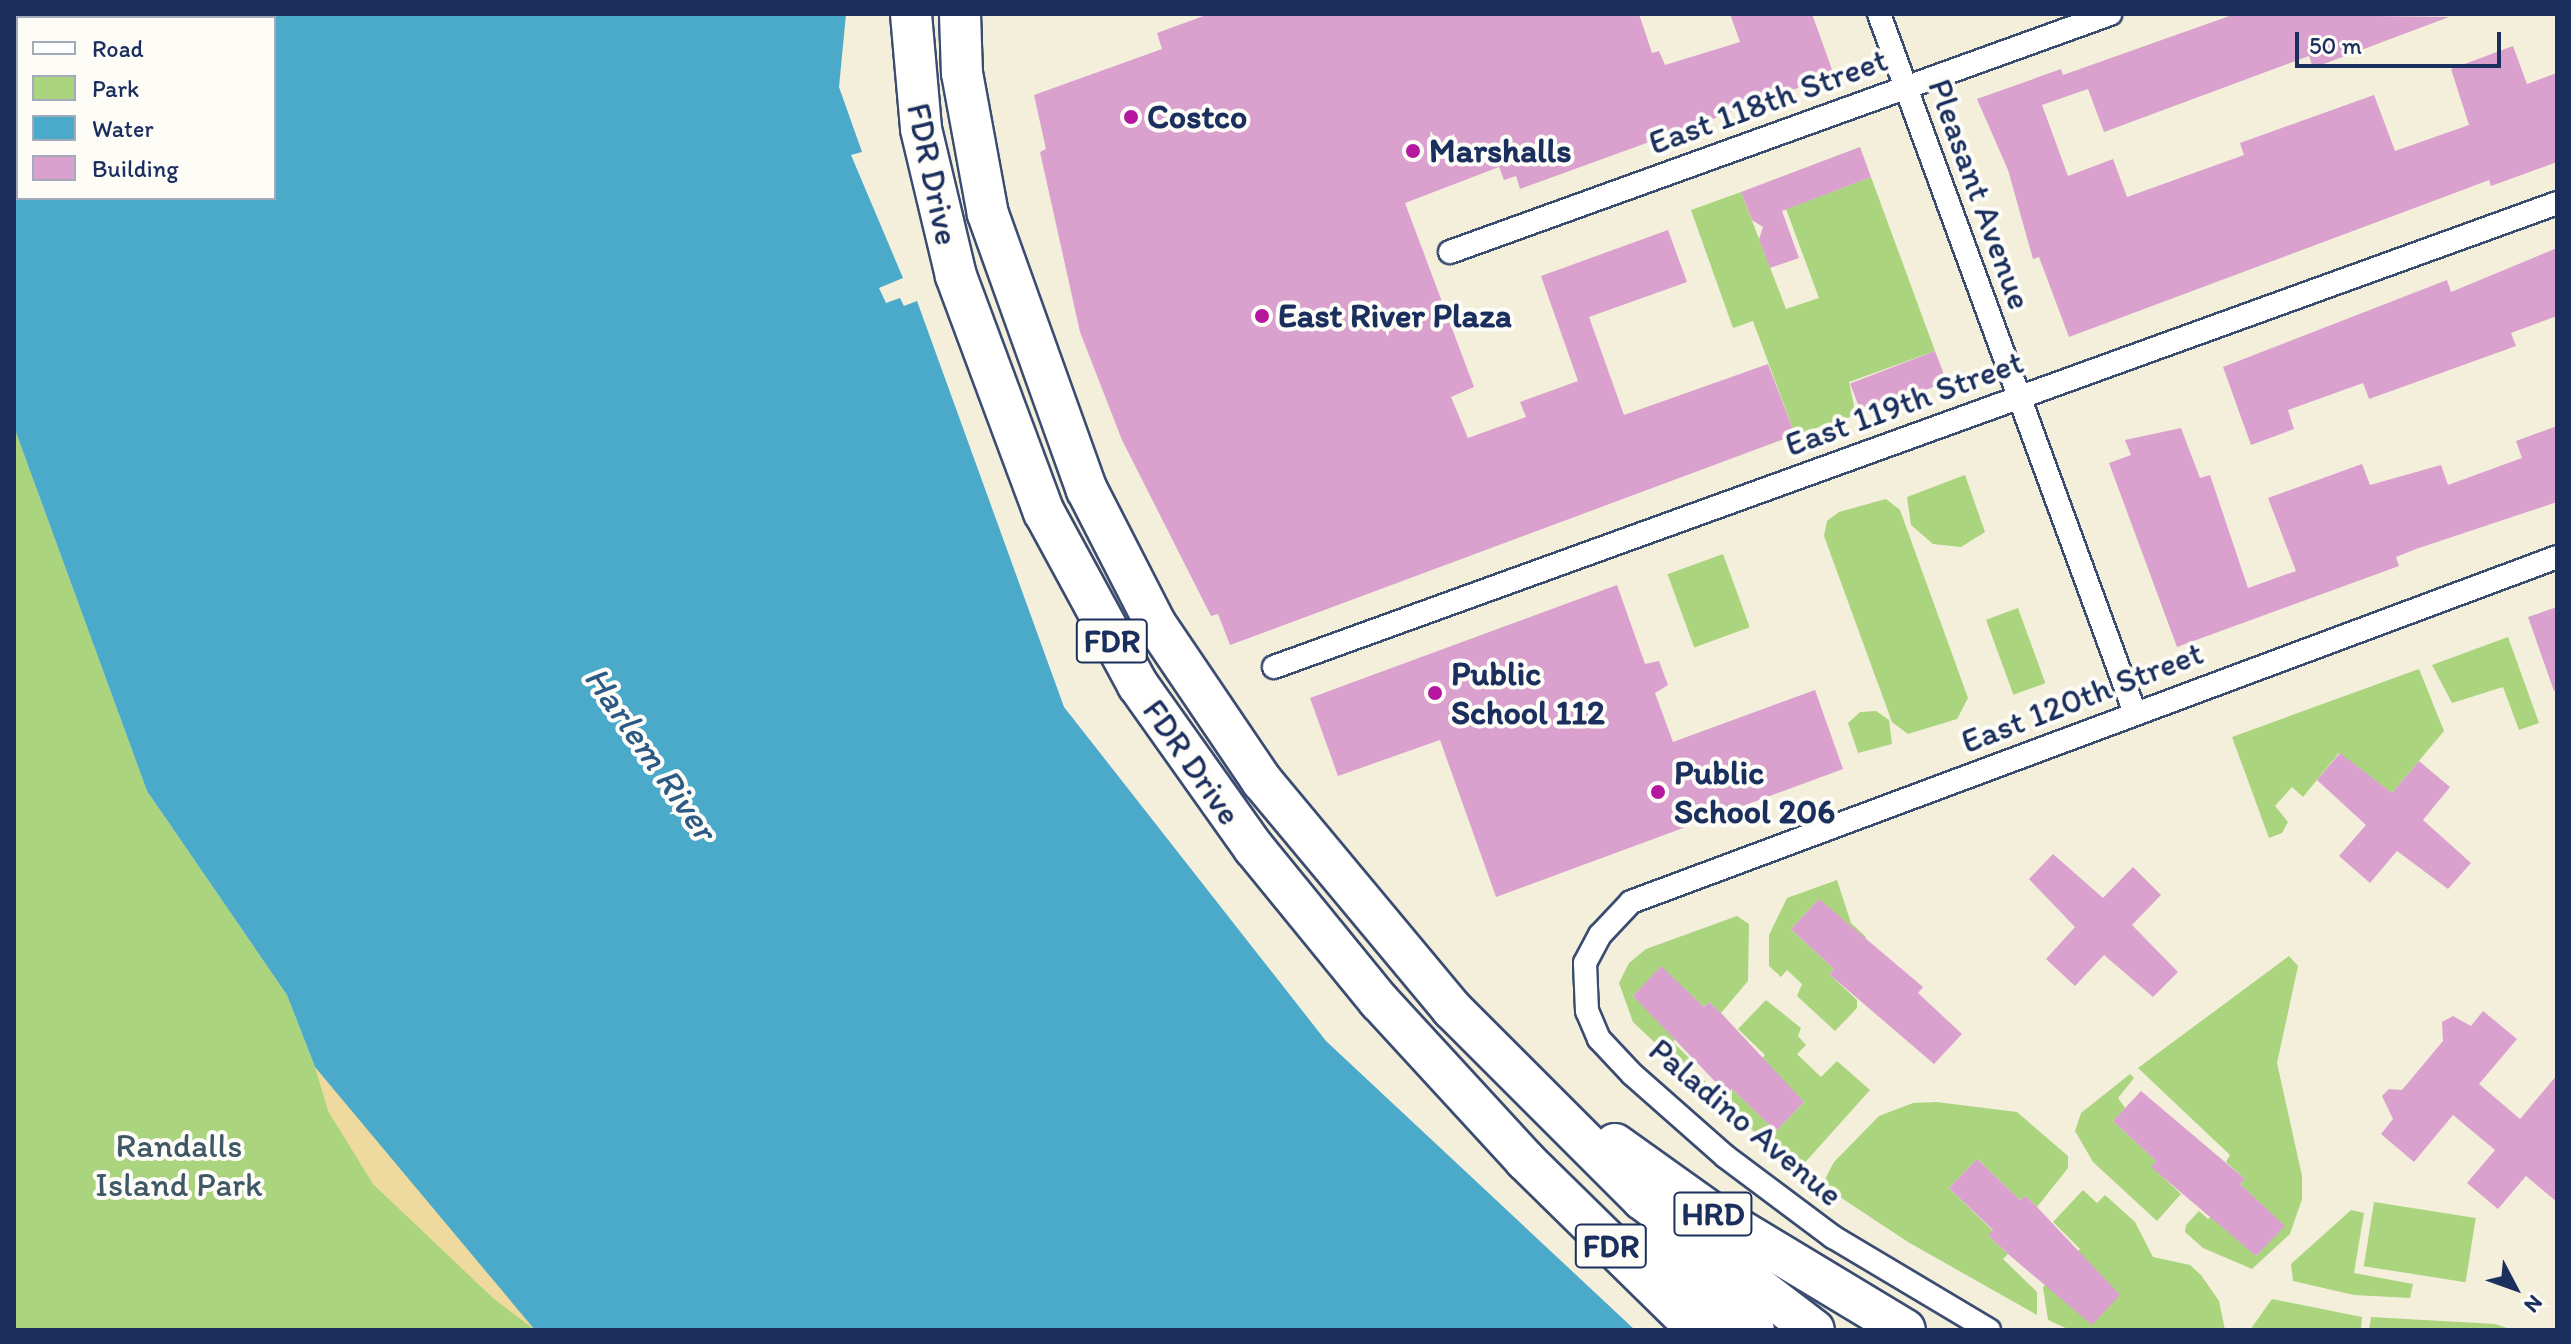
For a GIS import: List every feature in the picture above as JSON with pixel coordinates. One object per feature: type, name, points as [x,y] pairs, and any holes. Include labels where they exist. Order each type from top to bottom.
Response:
[{"type":"highway","name":"FDR Drive","points":[[911,14],[921,129],[941,229],[1044,512],[1088,602],[1146,698],[1271,870],[1379,1001],[1525,1160],[1698,1330]]},
{"type":"highway","name":"FDR Drive","points":[[960,14],[962,73],[977,167],[1053,403],[1087,490],[1155,623],[1262,781],[1324,860],[1452,1009],[1530,1084]]},
{"type":"highway","points":[[977,167],[986,14]]},
{"type":"highway","points":[[1530,1084],[1642,1199],[1814,1330]]},
{"type":"highway","name":"HRD","points":[[1530,1084],[1713,1214],[1905,1330]]},
{"type":"highway","points":[[1525,1160],[1754,1330]]},
{"type":"street","name":"Pleasant Avenue","points":[[1879,14],[2135,713]]},
{"type":"street","name":"East 118th Street","points":[[1450,252],[2110,14]]},
{"type":"street","name":"East 119th Street","points":[[1274,667],[2557,203]]},
{"type":"street","name":"East 120th Street","points":[[1631,902],[2557,557]]},
{"type":"street","name":"Paladino Avenue","points":[[1631,902],[1600,935],[1585,963],[1587,1011],[1599,1039],[1703,1136],[1787,1203],[1896,1277],[1989,1330]]},
{"type":"green space","points":[[1871,177],[1935,351],[1849,382],[1856,415],[1795,435],[1753,321],[1733,328],[1691,210],[1741,192],[1786,309],[1819,298],[1786,209]]},
{"type":"green space","name":"Randalls Island Park","points":[[14,427],[147,791],[287,995],[315,1067],[535,1330],[14,1330]]},
{"type":"green space","points":[[1965,475],[1985,532],[1961,547],[1933,544],[1911,525],[1907,497]]},
{"type":"green space","points":[[1886,499],[1900,510],[1968,698],[1957,719],[1908,734],[1892,722],[1824,536],[1827,521],[1839,512]]},
{"type":"green space","points":[[1723,554],[1750,627],[1694,647],[1668,574]]},
{"type":"green space","points":[[2018,608],[2045,683],[2013,695],[1986,620]]},
{"type":"green space","points":[[2508,637],[2539,723],[2519,730],[2503,687],[2452,703],[2432,665]]},
{"type":"green space","points":[[2419,669],[2444,731],[2392,793],[2339,753],[2303,797],[2292,787],[2275,806],[2288,822],[2282,833],[2269,838],[2232,737]]},
{"type":"green space","points":[[1876,711],[1889,720],[1892,744],[1858,753],[1848,723],[1860,712]]},
{"type":"green space","points":[[1837,880],[1851,923],[1866,937],[1863,940],[1819,899],[1791,929],[1834,969],[1829,974],[1857,1000],[1857,1008],[1835,1031],[1797,996],[1802,984],[1787,970],[1781,977],[1769,966],[1769,935],[1787,898]]},
{"type":"green space","points":[[1737,916],[1749,924],[1748,981],[1721,1013],[1709,1002],[1704,1007],[1661,967],[1633,996],[1677,1037],[1673,1042],[1695,1064],[1690,1067],[1723,1098],[1725,1109],[1633,1022],[1619,983],[1629,963],[1646,949]]},
{"type":"green space","points":[[2289,956],[2298,966],[2277,1063],[2302,1176],[2302,1199],[2290,1234],[2252,1269],[2203,1248],[2185,1232],[2186,1225],[2199,1211],[2208,1219],[2213,1215],[2256,1256],[2284,1226],[2240,1184],[2245,1179],[2226,1162],[2230,1155],[2138,1068]]},
{"type":"green space","points":[[1766,1000],[1801,1028],[1798,1036],[1806,1045],[1797,1054],[1821,1077],[1837,1061],[1870,1090],[1800,1168],[1732,1114],[1732,1089],[1776,1131],[1804,1102],[1761,1060],[1765,1055],[1738,1029]]},
{"type":"green space","points":[[2130,1074],[2134,1078],[2118,1098],[2125,1108],[2113,1121],[2156,1161],[2152,1167],[2181,1194],[2157,1221],[2093,1162],[2075,1131],[2081,1113]]},
{"type":"green space","points":[[1936,1102],[2017,1112],[2068,1156],[2068,1168],[2037,1207],[2025,1196],[2020,1200],[1977,1159],[1949,1188],[1993,1231],[1989,1236],[2008,1254],[2003,1259],[2037,1292],[2037,1315],[1908,1242],[1822,1185],[1834,1162],[1879,1116],[1913,1103]]},
{"type":"green space","points":[[2083,1190],[2097,1203],[2105,1195],[2135,1222],[2153,1257],[2190,1265],[2201,1275],[2219,1301],[2225,1330],[2070,1330],[2048,1320],[2043,1287],[2080,1249],[2053,1222]]},
{"type":"green space","points":[[2374,1202],[2476,1218],[2466,1282],[2364,1266]]},
{"type":"green space","points":[[2351,1210],[2364,1213],[2354,1273],[2413,1284],[2410,1298],[2354,1295],[2293,1281],[2291,1264]]},
{"type":"green space","points":[[2272,1299],[2362,1317],[2361,1329],[2250,1330]]},
{"type":"green space","points":[[2371,1317],[2495,1324],[2513,1330],[2369,1330]]},
{"type":"sand","points":[[315,1067],[535,1330],[493,1298],[373,1184],[328,1111]]},
{"type":"water","name":"Harlem River","points":[[14,14],[846,14],[839,87],[862,152],[851,155],[903,278],[879,288],[886,303],[900,298],[904,306],[917,301],[1064,707],[1326,1041],[1635,1330],[535,1330],[315,1067],[287,995],[147,791],[14,427]]},
{"type":"building","name":"East River Plaza","points":[[1209,14],[1639,14],[1652,53],[1659,51],[1665,65],[1740,42],[1730,14],[1812,14],[1834,75],[1520,189],[1516,176],[1504,180],[1499,167],[1405,203],[1474,387],[1451,397],[1468,438],[1526,417],[1520,402],[1578,381],[1541,276],[1668,230],[1687,282],[1589,317],[1624,415],[1768,364],[1795,435],[1230,645],[1218,614],[1211,616],[1122,440],[1080,332],[1040,152],[1046,149],[1034,95],[1162,49],[1157,33]]},
{"type":"building","points":[[2235,14],[2449,17],[2313,68],[2309,56],[2104,132],[2088,89],[2042,105],[2068,176],[2113,159],[2127,197],[2244,155],[2240,143],[2374,95],[2395,151],[2469,125],[2451,69],[2513,46],[2527,84],[2557,73],[2557,162],[2491,186],[2489,180],[2069,337],[2039,257],[2033,259],[2008,170],[1977,99],[2061,69],[2063,75]]},
{"type":"building","points":[[1860,147],[1871,177],[1782,211],[1799,258],[1770,268],[1759,239],[1763,227],[1752,220],[1741,192]]},
{"type":"building","points":[[2557,248],[2557,316],[2511,333],[2516,346],[2369,399],[2363,383],[2288,410],[2294,429],[2251,445],[2223,367],[2447,280],[2451,292]]},
{"type":"building","points":[[1935,351],[1947,382],[1862,414],[1850,384]]},
{"type":"building","points":[[2557,426],[2557,502],[2416,549],[2396,557],[2399,566],[2177,647],[2109,463],[2131,455],[2125,440],[2181,428],[2200,478],[2210,475],[2248,588],[2296,571],[2268,498],[2362,464],[2370,485],[2441,465],[2448,485],[2522,458],[2516,441]]},
{"type":"building","points":[[1617,585],[1645,664],[1659,661],[1668,685],[1655,693],[1673,742],[1815,690],[1843,769],[1496,897],[1440,740],[1338,776],[1310,698]]},
{"type":"building","points":[[2557,607],[2557,690],[2554,691],[2528,617]]},
{"type":"building","points":[[2340,753],[2392,793],[2419,761],[2450,787],[2423,820],[2471,863],[2448,889],[2397,851],[2370,883],[2339,856],[2366,825],[2317,780]]},
{"type":"building","points":[[2053,854],[2103,898],[2133,867],[2161,895],[2132,925],[2178,972],[2153,997],[2104,955],[2075,986],[2046,959],[2075,927],[2029,879]]},
{"type":"building","points":[[1819,899],[1923,987],[1918,993],[1962,1034],[1934,1064],[1829,974],[1834,969],[1791,929]]},
{"type":"building","points":[[1661,966],[1704,1007],[1709,1002],[1721,1013],[1804,1102],[1776,1131],[1732,1089],[1727,1094],[1633,996]]},
{"type":"building","points":[[2483,1011],[2517,1039],[2479,1084],[2520,1119],[2557,1075],[2557,1202],[2526,1176],[2498,1209],[2467,1183],[2495,1150],[2453,1115],[2414,1162],[2381,1134],[2393,1119],[2382,1096],[2389,1089],[2402,1090],[2443,1041],[2442,1022],[2453,1016],[2471,1026]]},
{"type":"building","points":[[2141,1091],[2245,1179],[2240,1184],[2285,1226],[2256,1256],[2151,1167],[2156,1161],[2113,1121]]},
{"type":"building","points":[[1977,1159],[2020,1200],[2025,1196],[2037,1207],[2120,1295],[2092,1325],[1988,1235],[1993,1230],[1949,1188]]},
{"type":"place","name":"Costco","points":[[1131,117]]},
{"type":"place","name":"Marshalls","points":[[1413,151]]},
{"type":"place","name":"East River Plaza","points":[[1262,316]]},
{"type":"place","name":"Public School 112","points":[[1435,693]]},
{"type":"place","name":"Public School 206","points":[[1658,792]]}]
